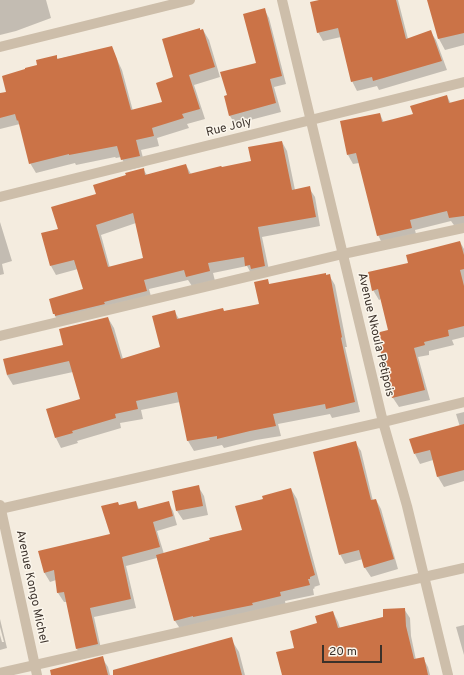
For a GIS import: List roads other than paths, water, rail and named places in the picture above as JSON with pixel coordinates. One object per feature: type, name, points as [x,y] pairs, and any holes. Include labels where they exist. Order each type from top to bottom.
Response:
[{"type":"street","points":[[0,47],[190,0]]},
{"type":"street","name":"Avenue Nkoula Petipois","points":[[282,0],[383,422],[407,506],[448,675]]},
{"type":"street","name":"Rue Joly","points":[[0,197],[464,82]]},
{"type":"street","points":[[0,336],[342,254],[464,228]]},
{"type":"street","points":[[0,507],[383,422],[464,402]]},
{"type":"street","name":"Avenue Kongo Michel","points":[[0,507],[36,670]]},
{"type":"street","points":[[0,673],[36,670],[464,568]]}]
